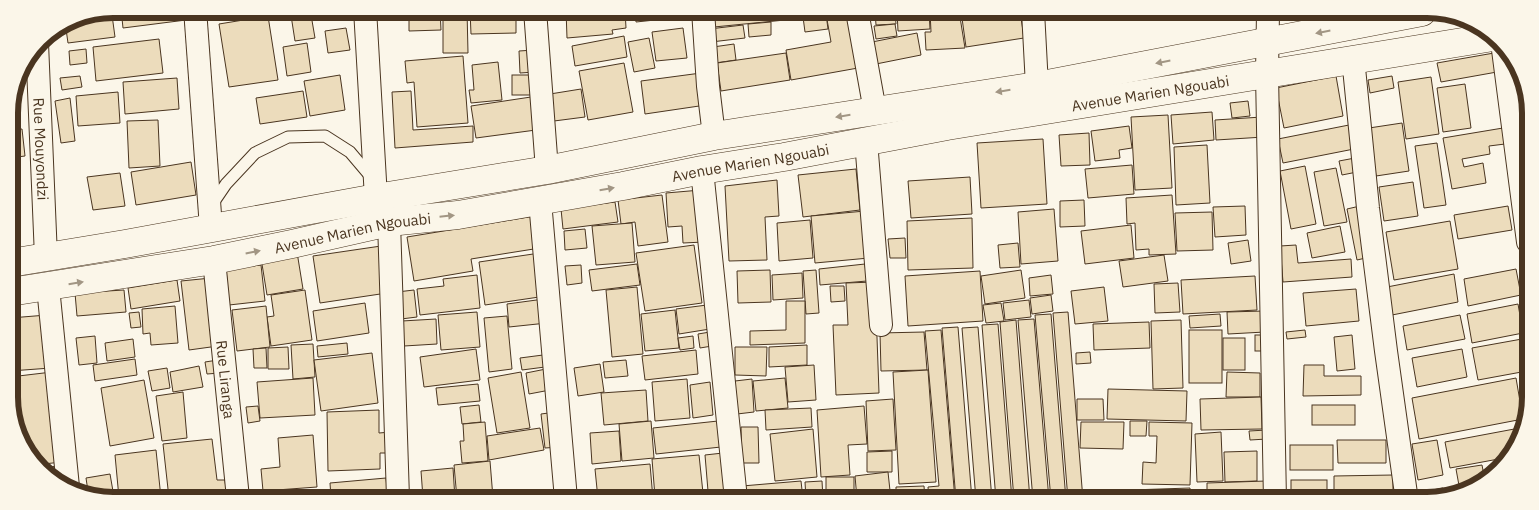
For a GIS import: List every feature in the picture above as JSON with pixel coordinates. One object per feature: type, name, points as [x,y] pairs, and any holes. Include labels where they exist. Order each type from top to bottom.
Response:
[{"type":"main road","points":[[18,261],[125,244],[210,218],[375,190],[547,170],[714,136],[1038,86],[1392,18]]},
{"type":"main road","name":"Avenue Marien Ngouabi","points":[[18,291],[214,260],[389,222],[458,215],[948,126],[1354,58],[1485,38]]},
{"type":"street","points":[[196,18],[210,218]]},
{"type":"street","points":[[365,18],[375,190]]},
{"type":"street","points":[[536,18],[547,170]]},
{"type":"street","points":[[704,18],[708,86],[714,136]]},
{"type":"street","points":[[858,18],[875,112]]},
{"type":"street","points":[[1033,18],[1038,86]]},
{"type":"street","points":[[1268,18],[1267,74],[1275,492]]},
{"type":"street","name":"Rue Mouyondzi","points":[[38,55],[46,256]]},
{"type":"street","points":[[1354,58],[1369,218],[1406,492]]},
{"type":"street","points":[[1504,59],[1522,196]]},
{"type":"street","points":[[866,141],[881,324]]},
{"type":"street","points":[[702,170],[735,492]]},
{"type":"street","points":[[540,201],[565,492]]},
{"type":"street","points":[[389,222],[398,492]]},
{"type":"street","name":"Rue Liranga","points":[[214,260],[237,492]]},
{"type":"street","points":[[48,287],[67,481]]},
{"type":"lane","points":[[210,218],[226,184],[255,152],[288,136],[325,136],[350,152],[375,190]]},
{"type":"building","points":[[112,18],[115,37],[68,43],[66,30],[70,27],[94,19]]},
{"type":"building","points":[[122,18],[186,18],[186,20],[123,28]]},
{"type":"building","points":[[256,18],[268,18],[278,80],[229,87],[219,24]]},
{"type":"building","points":[[291,18],[312,18],[315,38],[295,41]]},
{"type":"building","points":[[409,18],[440,18],[441,30],[409,31]]},
{"type":"building","points":[[443,18],[467,18],[468,53],[443,53]]},
{"type":"building","points":[[470,18],[516,18],[516,33],[471,34]]},
{"type":"building","points":[[566,18],[625,18],[626,28],[612,30],[613,34],[567,38]]},
{"type":"building","points":[[636,18],[655,18],[655,20],[636,22]]},
{"type":"building","points":[[713,18],[785,18],[785,20],[714,27]]},
{"type":"building","points":[[803,18],[827,18],[828,29],[805,32]]},
{"type":"building","points":[[827,18],[850,18],[858,68],[791,80],[786,50],[831,42]]},
{"type":"building","points":[[876,18],[896,18],[896,24],[876,25]]},
{"type":"building","points":[[897,18],[929,18],[930,29],[898,31]]},
{"type":"building","points":[[930,18],[960,18],[965,48],[926,50],[925,32],[931,32]]},
{"type":"building","points":[[962,18],[1021,18],[1024,38],[966,47]]},
{"type":"building","points":[[771,22],[771,35],[749,37],[748,24]]},
{"type":"building","points":[[895,24],[897,36],[876,39],[874,26]]},
{"type":"building","points":[[743,25],[745,38],[711,42],[709,29]]},
{"type":"building","points":[[346,28],[350,50],[328,53],[325,31]]},
{"type":"building","points":[[683,28],[687,58],[656,61],[652,32]]},
{"type":"building","points":[[917,33],[921,55],[876,64],[872,42]]},
{"type":"building","points":[[624,36],[627,57],[575,66],[572,46]]},
{"type":"building","points":[[649,38],[655,68],[634,72],[628,42]]},
{"type":"building","points":[[159,39],[163,73],[96,81],[93,47]]},
{"type":"building","points":[[307,43],[311,72],[287,76],[283,47]]},
{"type":"building","points":[[734,44],[736,60],[715,63],[713,47]]},
{"type":"building","points":[[86,49],[87,63],[70,65],[69,51]]},
{"type":"building","points":[[534,50],[535,72],[520,73],[519,51]]},
{"type":"building","points":[[786,53],[790,80],[721,91],[717,63]]},
{"type":"building","points":[[1494,53],[1497,72],[1441,82],[1437,63]]},
{"type":"building","points":[[463,56],[468,123],[417,127],[414,82],[407,83],[405,61]]},
{"type":"building","points":[[498,62],[502,100],[471,103],[469,90],[474,90],[472,65]]},
{"type":"building","points":[[624,63],[633,112],[588,120],[579,71]]},
{"type":"building","points":[[701,73],[706,105],[645,114],[641,81]]},
{"type":"building","points":[[340,75],[345,110],[310,116],[304,81]]},
{"type":"building","points":[[512,75],[533,75],[533,95],[512,95]]},
{"type":"building","points":[[80,76],[82,87],[62,90],[60,78]]},
{"type":"building","points":[[1336,76],[1343,116],[1284,128],[1276,88]]},
{"type":"building","points":[[1392,76],[1394,88],[1370,93],[1368,80]]},
{"type":"building","points":[[1431,77],[1439,134],[1406,139],[1398,82]]},
{"type":"building","points":[[177,78],[179,109],[125,114],[123,82]]},
{"type":"building","points":[[1465,84],[1471,128],[1443,132],[1437,88]]},
{"type":"building","points":[[581,89],[585,117],[554,121],[550,94]]},
{"type":"building","points":[[303,91],[307,117],[260,124],[256,98]]},
{"type":"building","points":[[411,91],[413,130],[473,126],[473,142],[395,148],[392,92]]},
{"type":"building","points":[[118,92],[120,123],[78,126],[76,96]]},
{"type":"building","points":[[531,97],[536,130],[476,138],[471,106]]},
{"type":"building","points":[[70,98],[75,141],[61,143],[55,101]]},
{"type":"building","points":[[1248,101],[1250,116],[1232,118],[1230,103]]},
{"type":"building","points":[[1212,112],[1214,140],[1173,144],[1171,115]]},
{"type":"building","points":[[1168,115],[1172,188],[1135,190],[1131,117]]},
{"type":"building","points":[[1262,117],[1264,137],[1216,140],[1215,120]]},
{"type":"building","points":[[158,120],[160,166],[129,168],[127,121]]},
{"type":"building","points":[[1402,123],[1409,171],[1376,176],[1369,128]]},
{"type":"building","points":[[1349,125],[1354,149],[1283,163],[1278,139]]},
{"type":"building","points":[[1129,126],[1132,148],[1119,150],[1120,158],[1095,161],[1091,131]]},
{"type":"building","points":[[1503,128],[1505,144],[1489,146],[1490,154],[1462,159],[1464,167],[1483,163],[1486,183],[1452,189],[1443,138]]},
{"type":"building","points":[[18,129],[22,129],[25,156],[18,157]]},
{"type":"building","points":[[1089,133],[1090,165],[1061,166],[1059,135]]},
{"type":"building","points":[[1043,139],[1047,204],[981,208],[977,143]]},
{"type":"building","points":[[1437,143],[1446,205],[1424,208],[1415,146]]},
{"type":"building","points":[[1207,145],[1210,203],[1176,205],[1174,147]]},
{"type":"building","points":[[1355,158],[1357,172],[1342,175],[1339,161]]},
{"type":"building","points":[[191,162],[196,195],[136,205],[131,172]]},
{"type":"building","points":[[1132,165],[1134,194],[1088,198],[1085,169]]},
{"type":"building","points":[[1305,166],[1316,224],[1291,229],[1280,171]]},
{"type":"building","points":[[1336,168],[1347,222],[1324,226],[1314,172]]},
{"type":"building","points":[[856,169],[860,210],[803,217],[798,175]]},
{"type":"building","points":[[120,173],[125,206],[93,210],[87,177]]},
{"type":"building","points":[[970,177],[972,214],[911,218],[908,181]]},
{"type":"building","points":[[777,180],[779,216],[765,217],[767,260],[729,261],[725,186]]},
{"type":"building","points":[[1413,182],[1418,216],[1384,221],[1379,187]]},
{"type":"building","points":[[701,190],[704,242],[683,243],[682,226],[668,227],[666,193]]},
{"type":"building","points":[[662,195],[668,242],[638,246],[635,222],[621,224],[618,200]]},
{"type":"building","points":[[1172,195],[1176,254],[1149,255],[1149,249],[1136,250],[1135,223],[1127,224],[1126,198]]},
{"type":"building","points":[[1084,200],[1085,226],[1060,227],[1060,201]]},
{"type":"building","points":[[615,202],[618,222],[563,229],[561,209]]},
{"type":"building","points":[[1245,206],[1246,235],[1215,237],[1213,207]]},
{"type":"building","points":[[1360,206],[1370,257],[1357,260],[1347,209]]},
{"type":"building","points":[[1508,206],[1512,230],[1458,239],[1454,215]]},
{"type":"building","points":[[1054,209],[1058,261],[1021,264],[1018,212]]},
{"type":"building","points":[[865,211],[869,258],[815,263],[811,216]]},
{"type":"building","points":[[1212,212],[1213,250],[1177,251],[1175,213]]},
{"type":"building","points":[[535,216],[540,248],[471,259],[473,271],[414,281],[407,237]]},
{"type":"building","points":[[972,218],[973,268],[908,270],[907,221]]},
{"type":"building","points":[[810,220],[813,258],[779,261],[777,223]]},
{"type":"building","points":[[1450,221],[1458,269],[1394,280],[1386,232]]},
{"type":"building","points":[[632,223],[635,262],[596,265],[592,226]]},
{"type":"building","points":[[1131,225],[1134,258],[1085,264],[1081,231]]},
{"type":"building","points":[[1340,226],[1345,252],[1312,258],[1307,233]]},
{"type":"building","points":[[585,229],[587,248],[565,250],[564,231]]},
{"type":"building","points":[[905,238],[906,258],[890,258],[888,239]]},
{"type":"building","points":[[1248,240],[1251,261],[1231,264],[1228,243]]},
{"type":"building","points":[[1018,243],[1020,267],[1000,268],[998,245]]},
{"type":"building","points":[[694,245],[702,303],[645,311],[636,253]]},
{"type":"building","points":[[1296,245],[1298,263],[1351,259],[1352,277],[1283,282],[1280,246]]},
{"type":"building","points":[[381,246],[387,293],[320,303],[313,256]]},
{"type":"building","points":[[297,252],[303,289],[267,295],[261,258]]},
{"type":"building","points":[[540,253],[546,296],[485,305],[479,262]]},
{"type":"building","points":[[1164,255],[1168,281],[1123,287],[1119,261]]},
{"type":"building","points":[[637,264],[640,285],[592,291],[589,270]]},
{"type":"building","points":[[865,264],[867,281],[820,285],[819,269]]},
{"type":"building","points":[[261,265],[265,301],[229,305],[226,269]]},
{"type":"building","points":[[581,265],[582,283],[567,285],[565,266]]},
{"type":"building","points":[[1516,269],[1521,295],[1468,306],[1464,279]]},
{"type":"building","points":[[770,270],[771,302],[738,303],[737,271]]},
{"type":"building","points":[[816,270],[819,313],[806,314],[803,271]]},
{"type":"building","points":[[1021,270],[1025,298],[985,304],[981,276]]},
{"type":"building","points":[[980,271],[983,321],[908,326],[905,276]]},
{"type":"building","points":[[802,273],[803,298],[773,300],[772,275]]},
{"type":"building","points":[[1454,274],[1458,302],[1392,315],[1387,287]]},
{"type":"building","points":[[477,275],[480,308],[420,315],[417,289],[444,286],[443,279]]},
{"type":"building","points":[[1051,275],[1053,294],[1030,296],[1029,278]]},
{"type":"building","points":[[1255,276],[1257,310],[1183,314],[1181,280]]},
{"type":"building","points":[[211,278],[218,346],[189,350],[181,281]]},
{"type":"building","points":[[177,280],[180,301],[131,309],[128,288]]},
{"type":"building","points":[[875,282],[879,393],[836,395],[833,325],[848,325],[846,283]]},
{"type":"building","points":[[1178,283],[1180,312],[1155,313],[1154,284]]},
{"type":"building","points":[[830,286],[844,286],[845,301],[831,302]]},
{"type":"building","points":[[637,287],[643,354],[612,357],[606,290]]},
{"type":"building","points":[[1104,287],[1108,321],[1075,324],[1071,291]]},
{"type":"building","points":[[1356,289],[1359,321],[1306,326],[1303,293]]},
{"type":"building","points":[[124,290],[126,312],[77,316],[75,293]]},
{"type":"building","points":[[305,290],[312,340],[271,346],[267,317],[274,316],[271,295]]},
{"type":"building","points":[[414,290],[417,317],[401,319],[397,292]]},
{"type":"building","points":[[1051,295],[1053,311],[1032,314],[1030,298]]},
{"type":"building","points":[[544,299],[547,323],[509,327],[507,304]]},
{"type":"building","points":[[1029,300],[1031,317],[1005,320],[1003,303]]},
{"type":"building","points":[[786,301],[805,301],[805,343],[750,345],[750,331],[786,330]]},
{"type":"building","points":[[365,303],[369,333],[317,341],[313,311]]},
{"type":"building","points":[[1001,303],[1004,321],[986,323],[983,305]]},
{"type":"building","points":[[1518,304],[1522,333],[1472,343],[1467,314]]},
{"type":"building","points":[[707,305],[710,329],[679,334],[676,309]]},
{"type":"building","points":[[175,306],[178,343],[151,345],[150,333],[143,334],[142,309]]},
{"type":"building","points":[[266,306],[270,347],[237,351],[232,310]]},
{"type":"building","points":[[675,310],[679,348],[645,351],[641,314]]},
{"type":"building","points":[[1264,311],[1265,332],[1228,334],[1227,312]]},
{"type":"building","points":[[139,312],[141,327],[131,328],[129,313]]},
{"type":"building","points":[[477,312],[480,347],[441,350],[438,315]]},
{"type":"building","points":[[1068,312],[1082,492],[1067,492],[1053,313]]},
{"type":"building","points":[[1051,314],[1065,492],[1050,492],[1035,315]]},
{"type":"building","points":[[1220,314],[1221,326],[1190,328],[1189,316]]},
{"type":"building","points":[[47,315],[51,368],[18,370],[18,317]]},
{"type":"building","points":[[1460,315],[1465,339],[1407,350],[1403,326]]},
{"type":"building","points":[[507,316],[512,369],[489,372],[484,318]]},
{"type":"building","points":[[436,319],[437,344],[404,346],[402,321]]},
{"type":"building","points":[[1034,319],[1048,492],[1032,492],[1018,320]]},
{"type":"building","points":[[1016,320],[1029,492],[1013,492],[1000,322]]},
{"type":"building","points":[[1181,320],[1183,388],[1153,389],[1151,321]]},
{"type":"building","points":[[1149,322],[1150,348],[1094,350],[1093,324]]},
{"type":"building","points":[[998,324],[1011,492],[995,492],[982,325]]},
{"type":"building","points":[[958,327],[971,492],[955,492],[942,328]]},
{"type":"building","points":[[978,327],[991,492],[975,492],[962,328]]},
{"type":"building","points":[[941,330],[954,492],[928,492],[928,487],[939,486],[925,331]]},
{"type":"building","points":[[1189,330],[1222,330],[1222,383],[1189,383]]},
{"type":"building","points":[[1305,330],[1306,337],[1287,339],[1286,332]]},
{"type":"building","points":[[710,332],[712,346],[700,348],[698,334]]},
{"type":"building","points":[[924,332],[927,370],[881,371],[880,333]]},
{"type":"building","points":[[1255,335],[1269,335],[1269,351],[1255,351]]},
{"type":"building","points":[[1352,335],[1355,369],[1337,371],[1334,337]]},
{"type":"building","points":[[95,336],[97,363],[79,365],[76,338]]},
{"type":"building","points":[[693,336],[694,348],[680,350],[678,338]]},
{"type":"building","points":[[1223,338],[1245,338],[1245,370],[1223,370]]},
{"type":"building","points":[[133,339],[135,357],[107,361],[105,343]]},
{"type":"building","points":[[1522,339],[1522,372],[1478,380],[1472,348]]},
{"type":"building","points":[[347,343],[348,354],[318,357],[317,346]]},
{"type":"building","points":[[313,344],[315,377],[293,379],[291,345]]},
{"type":"building","points":[[807,345],[807,365],[769,367],[769,347]]},
{"type":"building","points":[[288,347],[289,369],[268,369],[268,348]]},
{"type":"building","points":[[735,347],[767,347],[766,376],[735,375]]},
{"type":"building","points":[[266,348],[267,368],[254,368],[253,349]]},
{"type":"building","points":[[476,349],[480,380],[424,387],[420,357]]},
{"type":"building","points":[[1462,349],[1467,377],[1417,387],[1412,358]]},
{"type":"building","points":[[696,350],[698,374],[645,380],[642,356]]},
{"type":"building","points":[[1090,352],[1091,363],[1076,364],[1076,353]]},
{"type":"building","points":[[372,353],[378,403],[321,411],[314,360]]},
{"type":"building","points":[[543,355],[545,367],[522,370],[520,358]]},
{"type":"building","points":[[135,359],[137,375],[95,381],[93,365]]},
{"type":"building","points":[[218,360],[220,373],[207,374],[205,362]]},
{"type":"building","points":[[626,360],[628,376],[605,378],[603,362]]},
{"type":"building","points":[[600,364],[604,392],[578,396],[574,368]]},
{"type":"building","points":[[814,365],[816,400],[788,402],[785,367]]},
{"type":"building","points":[[1304,365],[1324,365],[1324,376],[1361,376],[1361,395],[1303,396]]},
{"type":"building","points":[[199,366],[203,387],[173,392],[170,372]]},
{"type":"building","points":[[167,368],[170,388],[152,391],[148,371]]},
{"type":"building","points":[[546,369],[550,390],[529,394],[526,373]]},
{"type":"building","points":[[928,370],[936,482],[899,484],[893,372]]},
{"type":"building","points":[[52,372],[62,462],[45,464],[27,440],[19,416],[18,376]]},
{"type":"building","points":[[521,372],[530,428],[497,433],[488,378]]},
{"type":"building","points":[[1227,372],[1260,373],[1260,397],[1226,397]]},
{"type":"building","points":[[313,378],[315,415],[260,418],[257,382]]},
{"type":"building","points":[[785,378],[788,408],[756,411],[753,381]]},
{"type":"building","points":[[1516,378],[1521,410],[1519,420],[1419,439],[1412,398]]},
{"type":"building","points":[[687,379],[690,418],[655,421],[652,382]]},
{"type":"building","points":[[752,379],[754,412],[737,414],[735,381]]},
{"type":"building","points":[[144,380],[154,438],[110,446],[101,388]]},
{"type":"building","points":[[710,382],[713,415],[693,418],[690,385]]},
{"type":"building","points":[[478,384],[480,401],[438,405],[436,388]]},
{"type":"building","points":[[1108,389],[1187,391],[1186,421],[1107,419]]},
{"type":"building","points":[[646,390],[648,421],[604,425],[601,393]]},
{"type":"building","points":[[183,392],[187,438],[162,441],[156,396]]},
{"type":"building","points":[[1261,397],[1262,429],[1201,430],[1200,399]]},
{"type":"building","points":[[893,399],[896,450],[868,451],[866,401]]},
{"type":"building","points":[[1077,399],[1103,399],[1104,420],[1077,420]]},
{"type":"building","points":[[479,405],[481,422],[462,424],[460,407]]},
{"type":"building","points":[[1312,405],[1355,405],[1355,425],[1312,425]]},
{"type":"building","points":[[258,406],[260,421],[248,423],[246,407]]},
{"type":"building","points":[[864,406],[867,444],[848,445],[850,475],[821,477],[817,410]]},
{"type":"building","points":[[811,408],[812,427],[766,430],[765,410]]},
{"type":"building","points":[[379,410],[379,433],[391,432],[391,453],[380,453],[380,469],[328,471],[327,412]]},
{"type":"building","points":[[556,412],[560,447],[545,448],[541,414]]},
{"type":"building","points":[[651,421],[654,458],[622,461],[619,424]]},
{"type":"building","points":[[718,421],[721,447],[656,454],[653,428]]},
{"type":"building","points":[[1130,421],[1147,421],[1146,436],[1130,436]]},
{"type":"building","points":[[485,422],[488,461],[462,463],[460,441],[464,441],[463,424]]},
{"type":"building","points":[[1081,422],[1124,422],[1123,449],[1080,448]]},
{"type":"building","points":[[1149,422],[1192,423],[1190,485],[1142,484],[1143,462],[1156,463],[1157,436],[1149,436]]},
{"type":"building","points":[[741,427],[758,427],[759,463],[742,463]]},
{"type":"building","points":[[540,428],[544,450],[489,460],[487,436]]},
{"type":"building","points":[[813,429],[817,477],[775,481],[770,434]]},
{"type":"building","points":[[1516,429],[1512,440],[1499,459],[1450,468],[1445,442]]},
{"type":"building","points":[[1267,430],[1267,439],[1250,440],[1249,431]]},
{"type":"building","points":[[619,431],[621,461],[592,464],[590,433]]},
{"type":"building","points":[[1221,432],[1223,481],[1197,482],[1195,434]]},
{"type":"building","points":[[313,435],[317,487],[263,491],[261,469],[280,467],[278,438]]},
{"type":"building","points":[[212,439],[217,480],[225,480],[226,492],[168,492],[163,444]]},
{"type":"building","points":[[1337,440],[1386,440],[1386,463],[1338,463]]},
{"type":"building","points":[[1437,440],[1443,475],[1418,480],[1412,444]]},
{"type":"building","points":[[1290,445],[1333,445],[1333,470],[1290,470]]},
{"type":"building","points":[[156,450],[160,492],[118,492],[115,455]]},
{"type":"building","points":[[892,451],[892,472],[867,472],[867,452]]},
{"type":"building","points":[[1257,451],[1257,481],[1225,482],[1224,452]]},
{"type":"building","points":[[723,453],[726,490],[708,491],[705,455]]},
{"type":"building","points":[[699,455],[703,492],[655,492],[652,459]]},
{"type":"building","points":[[490,461],[493,492],[456,492],[454,465]]},
{"type":"building","points":[[650,464],[652,492],[597,492],[595,469]]},
{"type":"building","points":[[63,465],[64,479],[50,469],[48,467]]},
{"type":"building","points":[[1482,465],[1484,473],[1459,486],[1456,469]]},
{"type":"building","points":[[453,468],[455,492],[423,492],[421,471]]},
{"type":"building","points":[[888,472],[890,492],[856,492],[855,476]]},
{"type":"building","points":[[110,474],[113,492],[100,492],[88,489],[86,478]]},
{"type":"building","points":[[1393,475],[1393,492],[1334,492],[1334,476]]},
{"type":"building","points":[[826,477],[854,477],[854,492],[826,492]]},
{"type":"building","points":[[386,478],[387,492],[331,492],[330,483]]},
{"type":"building","points":[[1291,480],[1327,480],[1327,492],[1291,492]]},
{"type":"building","points":[[801,481],[802,492],[743,492],[742,486]]},
{"type":"building","points":[[822,481],[823,492],[806,492],[805,482]]},
{"type":"building","points":[[1266,481],[1266,492],[1207,492],[1207,483]]},
{"type":"building","points":[[924,486],[924,492],[896,492],[896,487]]},
{"type":"building","points":[[1190,488],[1190,492],[1101,491]]},
{"type":"building","points":[[1443,488],[1443,491],[1439,492],[1421,492]]}]
